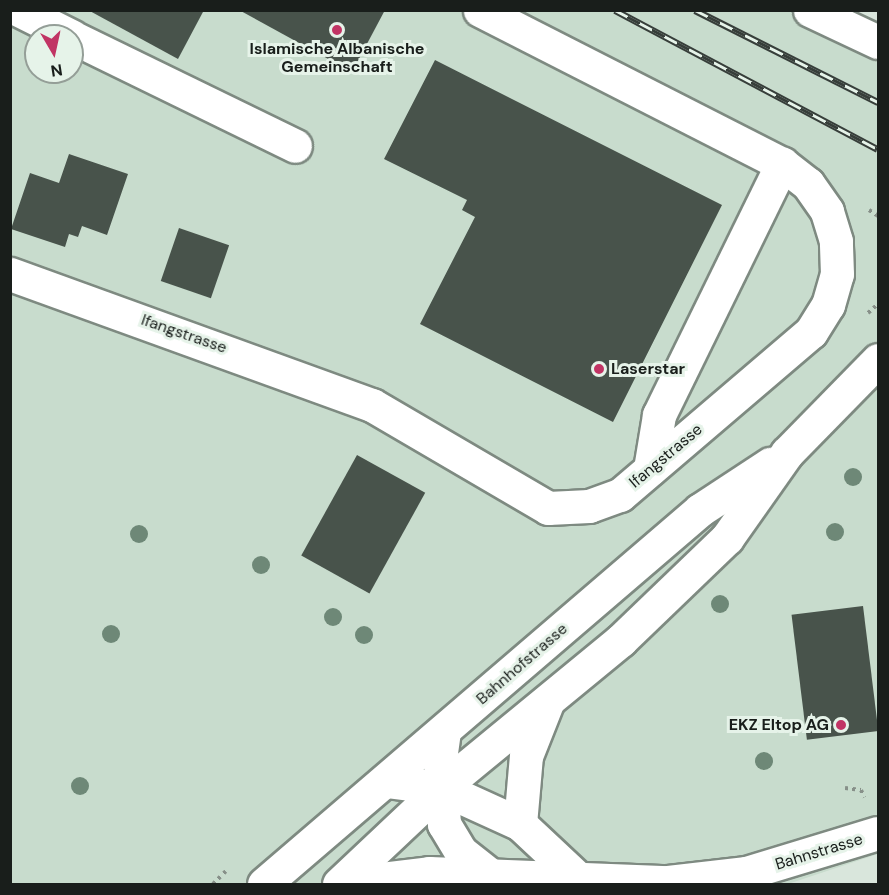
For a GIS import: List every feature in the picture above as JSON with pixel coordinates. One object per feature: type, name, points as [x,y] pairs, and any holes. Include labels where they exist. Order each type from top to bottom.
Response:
[{"type":"street","points":[[19,10],[47,24]]},
{"type":"street","name":"Ifangstrasse","points":[[10,274],[372,405],[548,508],[589,506],[620,495],[811,332],[828,304],[837,263],[826,211],[808,184],[782,164],[480,10]]},
{"type":"street","points":[[810,11],[879,42]]},
{"type":"street","points":[[84,42],[295,146]]},
{"type":"street","points":[[650,469],[659,415],[782,164]]},
{"type":"street","name":"Bahnhofstrasse","points":[[340,885],[441,788],[547,703],[727,538],[787,453],[879,360]]},
{"type":"street","name":"Bahnhofstrasse","points":[[264,885],[700,510],[787,453]]},
{"type":"street","points":[[520,824],[526,756],[547,703]]},
{"type":"street","points":[[444,731],[441,788],[444,824],[461,852],[495,878]]},
{"type":"street","points":[[386,781],[441,788],[520,824],[581,881]]},
{"type":"street","name":"Bahnstrasse","points":[[340,885],[404,873],[447,879],[668,882],[746,873],[877,839]]},
{"type":"path","points":[[845,788],[861,790],[867,803]]},
{"type":"shaded area","points":[[809,10],[878,46],[878,854],[788,884],[11,884],[10,11]]},
{"type":"building","points":[[88,10],[204,10],[178,59]]},
{"type":"building","points":[[239,10],[385,10],[352,72]]},
{"type":"building","points":[[435,60],[722,205],[613,422],[420,324],[475,217],[462,210],[467,200],[384,159]]},
{"type":"building","points":[[69,154],[128,174],[107,235],[82,226],[78,237],[69,234],[65,247],[11,229],[30,173],[59,183]]},
{"type":"building","points":[[179,228],[229,245],[211,298],[161,281]]},
{"type":"building","points":[[357,455],[425,493],[369,593],[301,556]]},
{"type":"building","points":[[863,606],[878,731],[807,740],[792,615]]},
{"type":"railway","points":[[615,10],[878,149]]},
{"type":"railway","points":[[695,10],[878,102]]},
{"type":"place","name":"Islamische Albanische Gemeinschaft","points":[[337,30]]},
{"type":"place","name":"Laserstar","points":[[599,369]]},
{"type":"place","name":"EKZ Eltop AG","points":[[841,725]]}]
